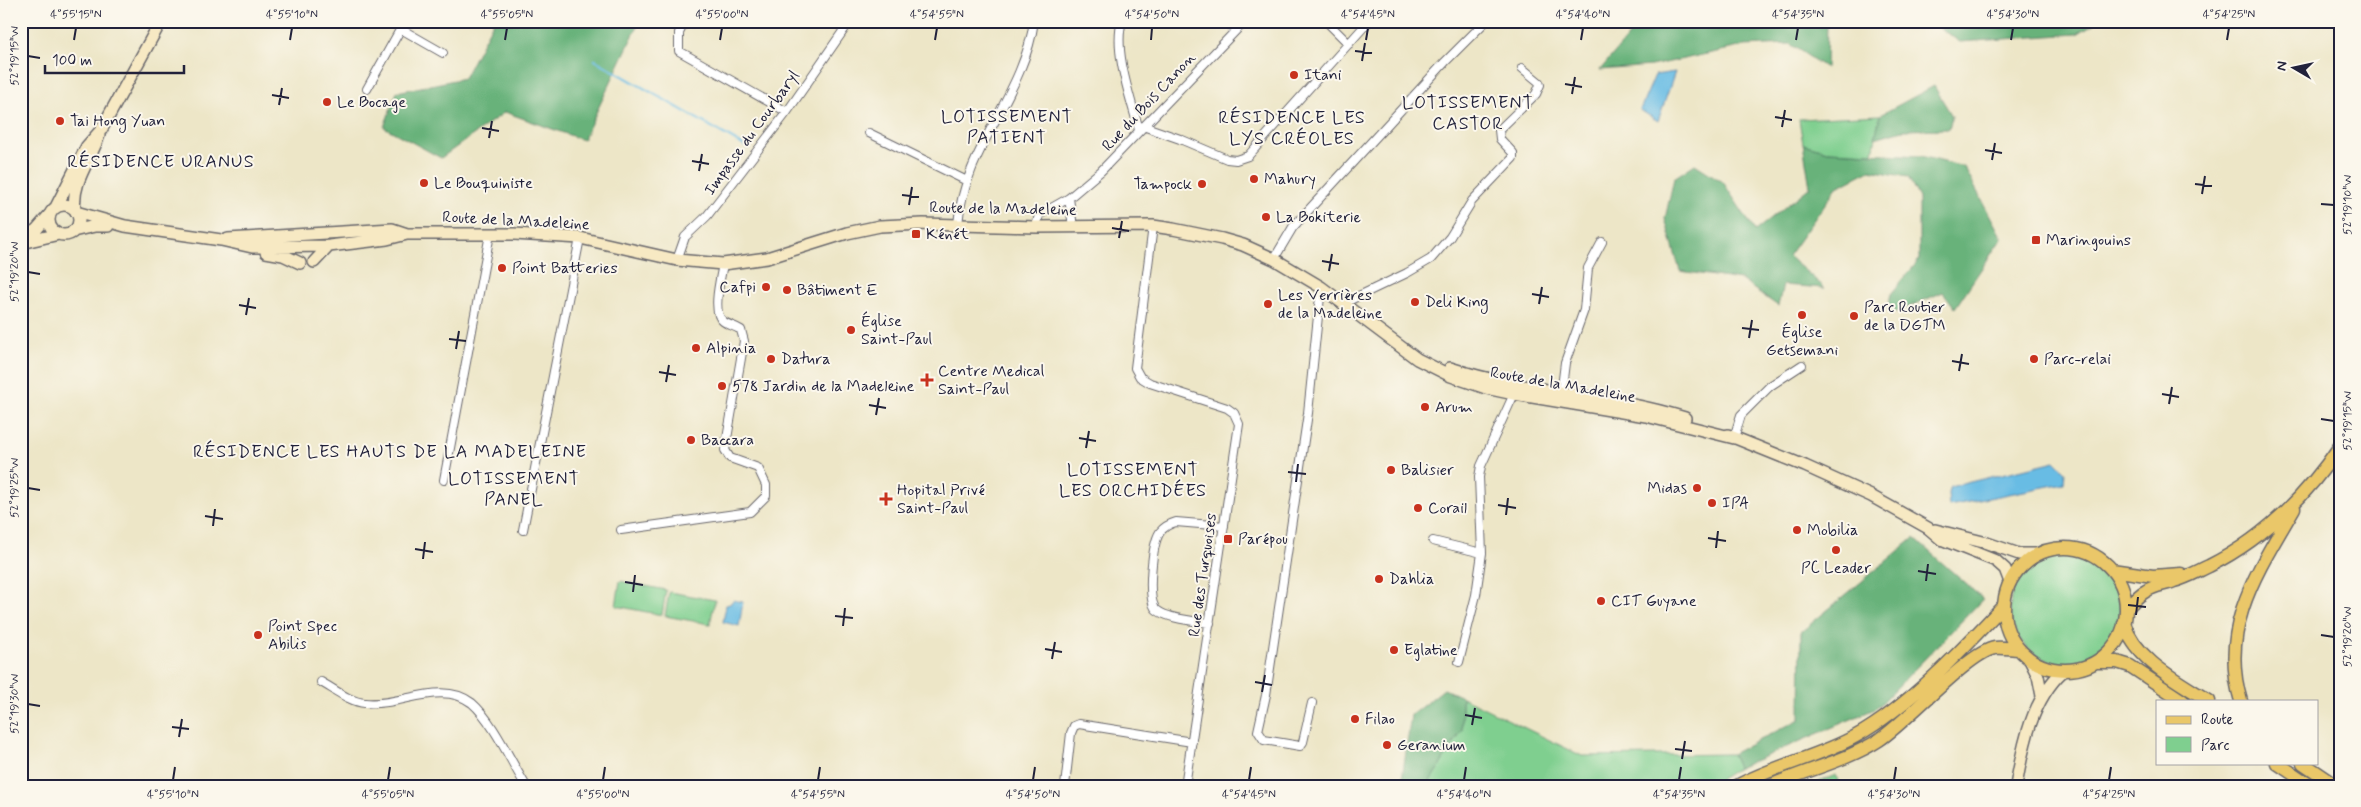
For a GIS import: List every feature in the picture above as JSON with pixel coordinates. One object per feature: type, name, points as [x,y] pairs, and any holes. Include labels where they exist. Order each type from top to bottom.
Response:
[{"type":"main road","points":[[22,237],[64,235],[73,231],[79,220],[74,192],[94,150],[101,130],[161,21]]},
{"type":"main road","points":[[22,237],[36,230],[53,210],[87,146],[101,130]]},
{"type":"main road","points":[[53,210],[64,205],[76,211]]},
{"type":"main road","points":[[53,210],[50,223],[55,232],[59,234]]},
{"type":"main road","name":"Route de la Madeleine","points":[[76,211],[125,226]]},
{"type":"main road","name":"Route de la Madeleine","points":[[73,231],[95,226],[125,226],[221,240],[252,247],[329,246],[387,240],[407,234],[490,234],[580,238],[677,260],[723,264],[767,258],[846,234],[880,226],[923,224],[1036,227],[1153,226],[1222,239],[1274,259],[1320,287],[1417,359],[1451,376],[1514,394],[1561,397]]},
{"type":"main road","name":"Route de la Madeleine","points":[[221,240],[392,229],[407,234]]},
{"type":"main road","points":[[314,262],[329,246]]},
{"type":"main road","points":[[252,247],[283,255],[300,263]]},
{"type":"main road","name":"Route de la Madeleine","points":[[1395,343],[1449,368],[1470,375],[1734,438],[1805,466],[1862,492],[1928,528],[1941,539],[1996,561],[2005,569],[2010,582]]},
{"type":"main road","points":[[2241,700],[2234,674],[2233,655],[2238,620],[2258,573],[2301,496],[2340,446]]},
{"type":"main road","points":[[2126,609],[2144,591],[2153,586],[2175,581],[2230,555],[2251,541],[2301,496]]},
{"type":"main road","name":"Route de la Madeleine","points":[[1928,528],[1987,543],[2018,554],[2037,554]]},
{"type":"main road","points":[[2056,548],[2076,549],[2096,556],[2112,570],[2122,588],[2126,609],[2119,638],[2109,652],[2096,662],[2075,670],[2064,671],[2046,668],[2030,660],[2018,649],[2010,636],[2005,621],[2004,605],[2010,582],[2021,566],[2037,554],[2056,548]]},
{"type":"main road","points":[[2112,570],[2153,576],[2194,573]]},
{"type":"main road","points":[[1737,786],[1855,737],[1880,722],[1904,703],[2004,605]]},
{"type":"main road","points":[[2124,622],[2135,647],[2208,700]]},
{"type":"main road","points":[[1770,786],[1842,757],[1878,740],[1908,718],[1964,666],[1982,654],[1995,648],[2018,649]]},
{"type":"main road","points":[[2030,660],[2038,676],[2042,696]]},
{"type":"main road","points":[[2096,662],[2117,662],[2130,666],[2181,700]]},
{"type":"main road","points":[[2016,786],[2022,756],[2042,696],[2051,682],[2064,671]]},
{"type":"main road","points":[[2278,764],[2311,786]]},
{"type":"main road","points":[[2305,764],[2338,786]]},
{"type":"main road","points":[[2313,764],[2338,786]]},
{"type":"street","points":[[367,89],[405,21]]},
{"type":"street","points":[[685,21],[679,33],[679,51],[787,112]]},
{"type":"street","name":"Impasse du Courbaryl","points":[[677,260],[685,237],[707,216],[787,112],[850,21]]},
{"type":"street","points":[[958,225],[959,212],[967,181],[978,150],[1015,82],[1026,54],[1034,21]]},
{"type":"street","points":[[1122,21],[1119,33],[1121,54],[1141,128],[1180,138],[1227,158],[1242,159],[1248,156],[1369,21]]},
{"type":"street","name":"Rue du Bois Canon","points":[[1036,227],[1039,215],[1069,198],[1114,159],[1141,128],[1245,21]]},
{"type":"street","points":[[1326,21],[1349,44]]},
{"type":"street","points":[[1274,259],[1293,227],[1445,62],[1486,21]]},
{"type":"street","points":[[400,29],[443,53]]},
{"type":"street","points":[[1342,304],[1407,273],[1431,259],[1450,236],[1472,201],[1513,158],[1513,153],[1500,139],[1499,130],[1536,94],[1540,85],[1522,68]]},
{"type":"street","points":[[869,133],[967,181]]},
{"type":"street","points":[[1069,198],[1073,227]]},
{"type":"street","name":"Rue des Turquoises","points":[[1153,226],[1135,368],[1140,377],[1150,383],[1226,408],[1234,414],[1239,424],[1239,435],[1185,786]]},
{"type":"street","points":[[444,480],[490,234]]},
{"type":"street","points":[[523,530],[580,238]]},
{"type":"street","points":[[1561,397],[1565,363],[1584,310],[1588,268],[1602,242]]},
{"type":"street","points":[[621,530],[750,512],[766,496],[766,485],[758,468],[730,458],[725,450],[744,341],[741,330],[722,321],[718,314],[717,305],[723,264]]},
{"type":"street","points":[[1312,702],[1303,742],[1300,746],[1264,740],[1260,736],[1258,731],[1266,695],[1308,413],[1320,287]]},
{"type":"street","points":[[1734,438],[1741,415],[1770,386],[1802,365]]},
{"type":"street","points":[[1459,662],[1476,595],[1482,553],[1479,477],[1482,466],[1514,394]]},
{"type":"street","points":[[1210,623],[1167,615],[1155,608],[1150,588],[1155,550],[1158,535],[1170,524],[1185,522],[1224,526]]},
{"type":"street","points":[[1433,542],[1482,553]]},
{"type":"street","points":[[321,682],[345,696],[364,704],[448,692],[472,702],[501,742],[510,761],[526,786]]},
{"type":"street","points":[[1065,786],[1071,733],[1074,726],[1078,724],[1192,742]]},
{"type":"green space","points":[[494,21],[640,21],[583,140],[505,112],[441,158],[384,127],[397,92],[464,78]]},
{"type":"green space","points":[[1641,21],[1823,21],[1827,24],[1826,68],[1790,44],[1744,46],[1651,66],[1600,70]]},
{"type":"green space","points":[[1929,21],[2098,21],[2077,34],[1960,42]]},
{"type":"green space","points":[[1934,86],[1952,116],[1949,129],[1903,130],[1875,138],[1880,115]]},
{"type":"green space","points":[[1880,115],[1873,153],[1828,151],[1803,144],[1799,119]]},
{"type":"green space","points":[[1803,144],[1828,151],[1921,156],[1964,167],[2002,238],[1955,308],[1943,292],[1897,312],[1887,309],[1891,294],[1919,260],[1919,198],[1908,177],[1870,170],[1837,187],[1788,256],[1825,288],[1783,285],[1778,306],[1741,280],[1680,271],[1665,219],[1674,178],[1695,164],[1723,182],[1755,231],[1810,187]]},
{"type":"green space","points":[[1914,538],[1983,599],[1877,708],[1738,768],[1732,754],[1800,719],[1801,632]]},
{"type":"green space","points":[[2065,553],[2086,557],[2104,569],[2116,587],[2120,608],[2116,629],[2104,647],[2086,659],[2065,663],[2044,659],[2026,647],[2014,629],[2010,608],[2014,587],[2026,569],[2044,557]]},
{"type":"green space","points":[[620,581],[666,590],[662,615],[616,606]]},
{"type":"green space","points":[[669,592],[715,600],[710,624],[665,616]]},
{"type":"green space","points":[[1444,689],[1462,697],[1462,730],[1427,786],[1401,786],[1411,715]]},
{"type":"green space","points":[[1462,697],[1582,756],[1732,754],[1738,768],[1709,786],[1427,786],[1462,730]]},
{"type":"green space","points":[[1836,775],[1840,786],[1809,786]]},
{"type":"water","points":[[1675,72],[1658,121],[1640,110],[1655,75]]},
{"type":"water","points":[[2055,461],[2065,471],[2064,483],[1949,506],[1948,493],[1950,487]]},
{"type":"water","points":[[733,600],[743,602],[739,626],[723,622],[726,605],[730,604]]},
{"type":"waterway","points":[[595,60],[748,148]]},
{"type":"place","name":"Itani","points":[[1294,75]]},
{"type":"place","name":"Le Bocage","points":[[327,102]]},
{"type":"place","name":"Tai Hong Yuan","points":[[60,121]]},
{"type":"place","name":"Mahury","points":[[1254,179]]},
{"type":"place","name":"Le Bouquiniste","points":[[424,183]]},
{"type":"place","name":"Tampock","points":[[1202,184]]},
{"type":"place","name":"La Bokiterie","points":[[1266,217]]},
{"type":"place","name":"Kénét","points":[[916,234]]},
{"type":"place","name":"Maringouins","points":[[2036,240]]},
{"type":"place","name":"Point Batteries","points":[[502,268]]},
{"type":"place","name":"Cafpi","points":[[766,287]]},
{"type":"place","name":"Bâtiment E","points":[[787,290]]},
{"type":"place","name":"Deli King","points":[[1415,302]]},
{"type":"place","name":"Les Verrières de la Madeleine","points":[[1268,304]]},
{"type":"place","name":"Église Getsemani","points":[[1802,315]]},
{"type":"place","name":"Parc Routier de la DGTM","points":[[1854,316]]},
{"type":"place","name":"Église Saint-Paul","points":[[851,330]]},
{"type":"place","name":"Alpinia","points":[[696,348]]},
{"type":"place","name":"Datura","points":[[771,359]]},
{"type":"place","name":"Parc-relai","points":[[2034,359]]},
{"type":"place","name":"Centre Medical Saint-Paul","points":[[927,380]]},
{"type":"place","name":"578 Jardin de la Madeleine","points":[[722,386]]},
{"type":"place","name":"Arum","points":[[1425,407]]},
{"type":"place","name":"Baccara","points":[[691,440]]},
{"type":"place","name":"Balisier","points":[[1391,470]]},
{"type":"place","name":"Midas","points":[[1697,488]]},
{"type":"place","name":"Hopital Privé Saint-Paul","points":[[886,499]]},
{"type":"place","name":"IPA","points":[[1712,503]]},
{"type":"place","name":"Corail","points":[[1418,508]]},
{"type":"place","name":"Mobilia","points":[[1797,530]]},
{"type":"place","name":"Parépou","points":[[1228,539]]},
{"type":"place","name":"PC Leader","points":[[1836,550]]},
{"type":"place","name":"Dahlia","points":[[1379,579]]},
{"type":"place","name":"CIT Guyane","points":[[1601,601]]},
{"type":"place","name":"Point Spec Abilis","points":[[258,635]]},
{"type":"place","name":"Eglatine","points":[[1394,650]]},
{"type":"place","name":"Filao","points":[[1355,719]]},
{"type":"place","name":"Geranium","points":[[1387,745]]},
{"type":"district","name":"LOTISSEMENT CASTOR","points":[[1468,113]]},
{"type":"district","name":"LOTISSEMENT PATIENT","points":[[1007,127]]},
{"type":"district","name":"RÉSIDENCE LES LYS CRÉOLES","points":[[1292,128]]},
{"type":"district","name":"RÉSIDENCE URANUS","points":[[161,162]]},
{"type":"district","name":"RÉSIDENCE LES HAUTS DE LA MADELEINE","points":[[390,452]]},
{"type":"district","name":"LOTISSEMENT LES ORCHIDÉES","points":[[1133,480]]},
{"type":"district","name":"LOTISSEMENT PANEL","points":[[514,489]]}]
